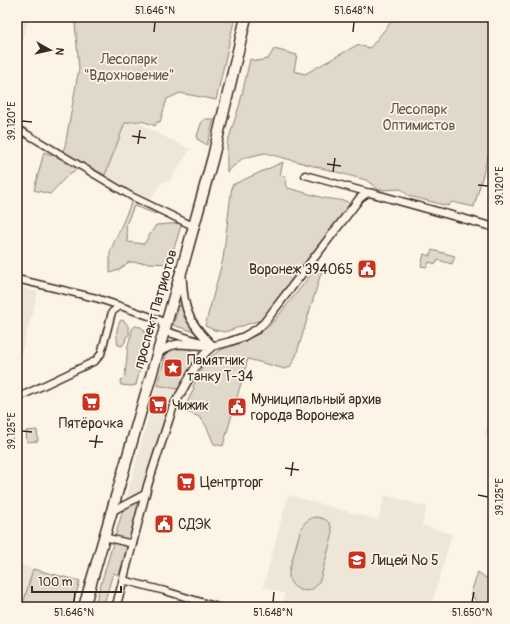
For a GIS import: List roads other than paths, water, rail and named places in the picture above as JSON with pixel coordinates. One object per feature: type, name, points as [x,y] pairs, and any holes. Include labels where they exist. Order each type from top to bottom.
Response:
[{"type":"highway","name":"проспект Патриотов","points":[[84,607],[182,269],[212,157],[246,17]]},
{"type":"street","points":[[17,129],[131,196],[193,226]]},
{"type":"street","points":[[305,175],[493,227]]},
{"type":"street","points":[[158,353],[170,346],[178,344],[213,346],[243,337],[257,329],[264,323],[360,198],[371,193]]},
{"type":"street","points":[[182,269],[184,299],[189,317],[213,346]]},
{"type":"street","points":[[17,279],[96,298],[120,306],[160,320],[164,331],[213,346]]},
{"type":"street","points":[[17,398],[95,361],[101,354],[112,312],[120,306]]},
{"type":"street","points":[[116,607],[145,494],[173,407],[200,359],[206,351],[213,346]]},
{"type":"street","points":[[111,512],[145,494]]},
{"type":"street","points":[[104,537],[133,544]]},
{"type":"street","points":[[124,580],[218,607]]},
{"type":"place","name":"Воронеж 394065","points":[[367,269]]},
{"type":"place","name":"Памятник танку Т-34","points":[[173,368]]},
{"type":"place","name":"Пятёрочка","points":[[91,402]]},
{"type":"place","name":"Чижик","points":[[158,405]]},
{"type":"place","name":"Муниципальный архив города Воронежа","points":[[237,407]]},
{"type":"place","name":"Центрторг","points":[[186,482]]},
{"type":"place","name":"СДЭК","points":[[164,524]]},
{"type":"place","name":"Лицей № 5","points":[[357,560]]},
{"type":"park label","name":"Лесопарк \"Вдохновение\"","points":[[129,68]]},
{"type":"park label","name":"Лесопарк Оптимистов","points":[[419,118]]}]
